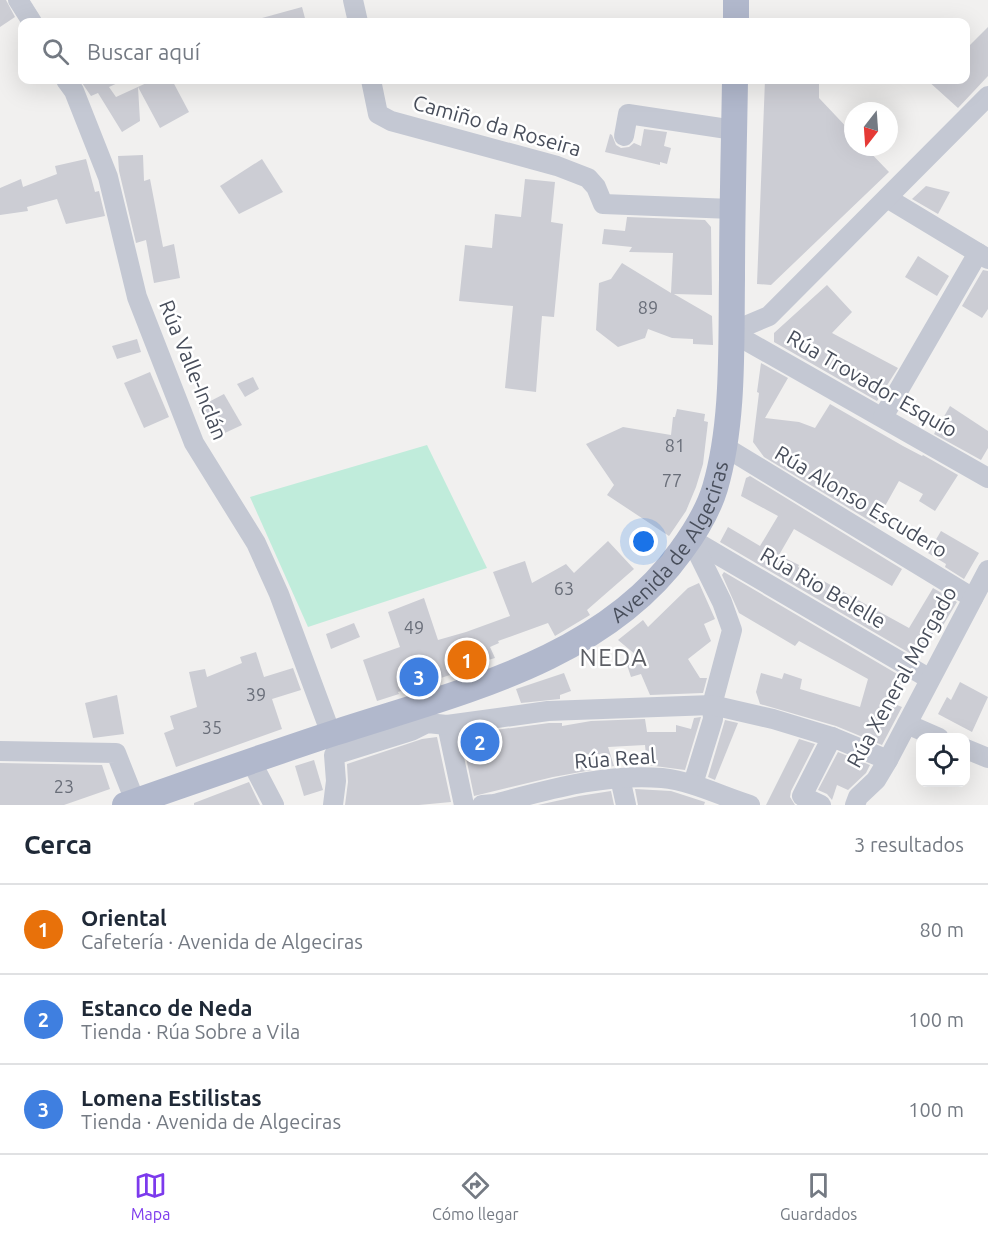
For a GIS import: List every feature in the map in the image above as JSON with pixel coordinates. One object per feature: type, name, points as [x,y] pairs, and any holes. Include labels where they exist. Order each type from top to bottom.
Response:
[{"type":"main road","points":[[736,0],[736,18]]},
{"type":"main road","name":"Avenida de Algeciras","points":[[130,803],[251,761],[333,744],[424,716],[446,696],[548,658],[579,642],[642,595],[670,567],[691,539],[705,514],[715,490],[724,447],[731,332],[735,84]]},
{"type":"street","points":[[18,0],[29,18]]},
{"type":"street","points":[[353,0],[357,18]]},
{"type":"street","name":"Rúa Valle-Inclán","points":[[69,84],[74,91],[108,177],[137,297],[194,443],[256,543],[279,594],[333,744],[336,781],[333,805]]},
{"type":"street","name":"Camiño da Roseira","points":[[372,84],[378,114],[391,121],[557,166],[588,178],[596,187],[603,204],[732,210]]},
{"type":"street","points":[[731,332],[769,316],[988,96]]},
{"type":"street","points":[[624,136],[628,114],[734,130]]},
{"type":"street","points":[[883,417],[983,256],[887,198]]},
{"type":"street","name":"Rúa Trovador Esquío","points":[[731,332],[988,478]]},
{"type":"street","name":"Rúa Alonso Escudero","points":[[724,447],[973,598]]},
{"type":"street","points":[[691,539],[722,602],[732,630],[712,705],[713,719],[693,784]]},
{"type":"street","name":"Rúa Rio Belelle","points":[[691,539],[930,679]]},
{"type":"street","name":"Rúa Xeneral Morgado","points":[[855,805],[858,797],[876,780],[888,760],[988,570]]},
{"type":"street","points":[[464,805],[424,716],[712,705],[773,719],[832,737],[888,760]]},
{"type":"street","points":[[907,724],[928,733]]},
{"type":"street","points":[[821,805],[799,801],[832,737]]},
{"type":"street","points":[[0,751],[116,753],[130,803]]},
{"type":"street","points":[[970,751],[988,758]]},
{"type":"street","points":[[251,761],[274,805]]},
{"type":"street","points":[[620,778],[626,805]]},
{"type":"street","name":"Rúa Real","points":[[490,805],[573,784],[620,778],[662,778],[693,784],[750,805]]},
{"type":"green space","points":[[427,445],[487,568],[308,627],[250,497]]},
{"type":"building","points":[[0,0],[6,0],[15,17],[0,27]]},
{"type":"building","points":[[302,7],[305,18],[262,18]]},
{"type":"building","points":[[988,27],[988,76],[958,108],[931,84],[970,84],[970,45]]},
{"type":"building","points":[[83,84],[115,84],[109,87],[116,97],[144,84],[174,84],[189,112],[160,128],[138,87],[140,121],[122,132],[98,93],[91,96]]},
{"type":"building","points":[[765,84],[819,84],[819,98],[844,124],[844,156],[874,156],[889,172],[771,285],[757,284]]},
{"type":"building","points":[[644,129],[667,132],[664,146],[671,148],[667,164],[660,162],[660,165],[605,152],[610,134],[616,145],[621,148],[629,147],[634,143],[641,146]]},
{"type":"building","points":[[143,155],[144,181],[150,179],[163,247],[174,244],[180,278],[154,283],[146,240],[136,243],[119,171],[118,156]]},
{"type":"building","points":[[86,159],[95,192],[99,191],[105,216],[66,224],[57,199],[27,207],[28,211],[0,215],[0,188],[21,179],[23,187],[57,174],[55,166]]},
{"type":"building","points":[[262,159],[283,192],[239,214],[220,186]]},
{"type":"building","points":[[525,179],[555,182],[551,222],[563,224],[554,317],[542,316],[536,392],[505,388],[513,306],[459,301],[465,245],[492,248],[495,214],[521,217]]},
{"type":"building","points":[[926,186],[950,192],[938,214],[912,199]]},
{"type":"building","points":[[627,217],[705,220],[711,227],[712,295],[674,294],[712,316],[713,345],[693,344],[693,339],[672,338],[648,329],[645,338],[618,347],[596,330],[599,283],[611,279],[622,263],[671,293],[673,253],[629,252],[632,247],[602,244],[604,229],[625,231]]},
{"type":"building","points":[[918,256],[949,276],[937,296],[905,277]]},
{"type":"building","points":[[983,270],[988,271],[988,309],[982,318],[962,306]]},
{"type":"building","points":[[827,285],[852,312],[832,333],[898,368],[877,401],[774,342],[774,333]]},
{"type":"building","points":[[137,339],[141,352],[117,359],[112,346]]},
{"type":"building","points":[[761,363],[788,378],[765,418],[799,422],[815,428],[830,404],[958,475],[935,511],[919,501],[923,494],[899,481],[875,524],[764,457],[753,442]]},
{"type":"building","points":[[150,372],[169,417],[144,428],[124,383]]},
{"type":"building","points":[[253,377],[259,389],[245,397],[237,384]]},
{"type":"building","points":[[224,394],[242,425],[214,438],[199,407]]},
{"type":"building","points":[[950,406],[988,431],[988,448],[981,460],[934,434]]},
{"type":"building","points":[[677,409],[705,414],[704,421],[708,422],[703,464],[696,487],[686,511],[669,536],[607,495],[614,485],[586,444],[623,427],[671,435],[673,417]]},
{"type":"building","points":[[750,476],[902,569],[892,586],[794,529],[779,555],[799,565],[798,567],[909,628],[933,588],[957,602],[939,632],[935,630],[918,658],[720,542],[728,527],[760,546],[778,516],[741,496],[746,478]]},
{"type":"building","points":[[941,531],[979,553],[964,579],[928,553]]},
{"type":"building","points":[[608,541],[634,569],[587,610],[590,615],[555,636],[548,623],[498,641],[499,643],[490,647],[495,658],[449,672],[450,675],[377,701],[363,660],[400,647],[388,612],[424,598],[438,640],[466,632],[510,616],[493,572],[525,561],[532,583],[566,564],[574,573]]},
{"type":"building","points":[[724,572],[904,678],[892,703],[902,707],[882,745],[836,726],[760,704],[756,692],[761,673],[782,679],[784,673],[802,679],[800,689],[860,707],[868,679],[799,641],[795,646],[739,613],[722,575]]},
{"type":"building","points":[[699,583],[715,619],[704,624],[711,641],[688,659],[700,678],[707,678],[703,693],[650,695],[641,674],[631,677],[627,665],[636,655],[618,640],[643,620],[648,627],[688,588]]},
{"type":"building","points":[[354,623],[360,637],[331,649],[326,634]]},
{"type":"building","points":[[256,652],[264,677],[293,668],[301,690],[272,699],[282,729],[176,767],[164,733],[174,729],[170,716],[197,707],[189,672],[205,669],[207,677],[242,663],[240,657]]},
{"type":"building","points":[[564,673],[571,691],[560,695],[560,699],[521,703],[516,689]]},
{"type":"building","points":[[960,682],[988,697],[972,732],[938,714],[947,697],[951,700]]},
{"type":"building","points":[[117,695],[124,734],[93,738],[85,703]]},
{"type":"building","points":[[701,717],[685,770],[647,765],[645,745],[608,747],[614,766],[553,777],[474,796],[462,738],[489,734],[488,731],[549,723],[562,723],[562,726],[591,721],[645,719],[647,732],[676,732],[676,725],[691,729],[694,718]]},
{"type":"building","points":[[725,720],[738,723],[715,780],[708,777]]},
{"type":"building","points":[[437,737],[451,802],[419,805],[345,805],[348,782],[347,764],[422,739]]},
{"type":"building","points":[[799,739],[815,744],[791,791],[790,797],[795,805],[766,805]]},
{"type":"building","points":[[838,752],[870,765],[866,773],[848,790],[837,785],[832,800],[827,794],[818,790]]},
{"type":"building","points":[[314,760],[323,790],[304,796],[295,766]]},
{"type":"building","points":[[0,763],[102,765],[110,789],[64,805],[0,805]]},
{"type":"building","points":[[249,782],[260,805],[194,805],[194,803]]},
{"type":"building","points":[[635,789],[671,791],[705,802],[704,805],[638,805]]},
{"type":"building","points":[[611,791],[614,805],[538,805],[579,796]]},
{"type":"place","name":"Oriental","points":[[467,660]]},
{"type":"place","name":"Lomena Estilistas","points":[[419,677]]},
{"type":"place","name":"Estanco de Neda","points":[[480,742]]},
{"type":"district","name":"NEDA","points":[[614,658]]}]
